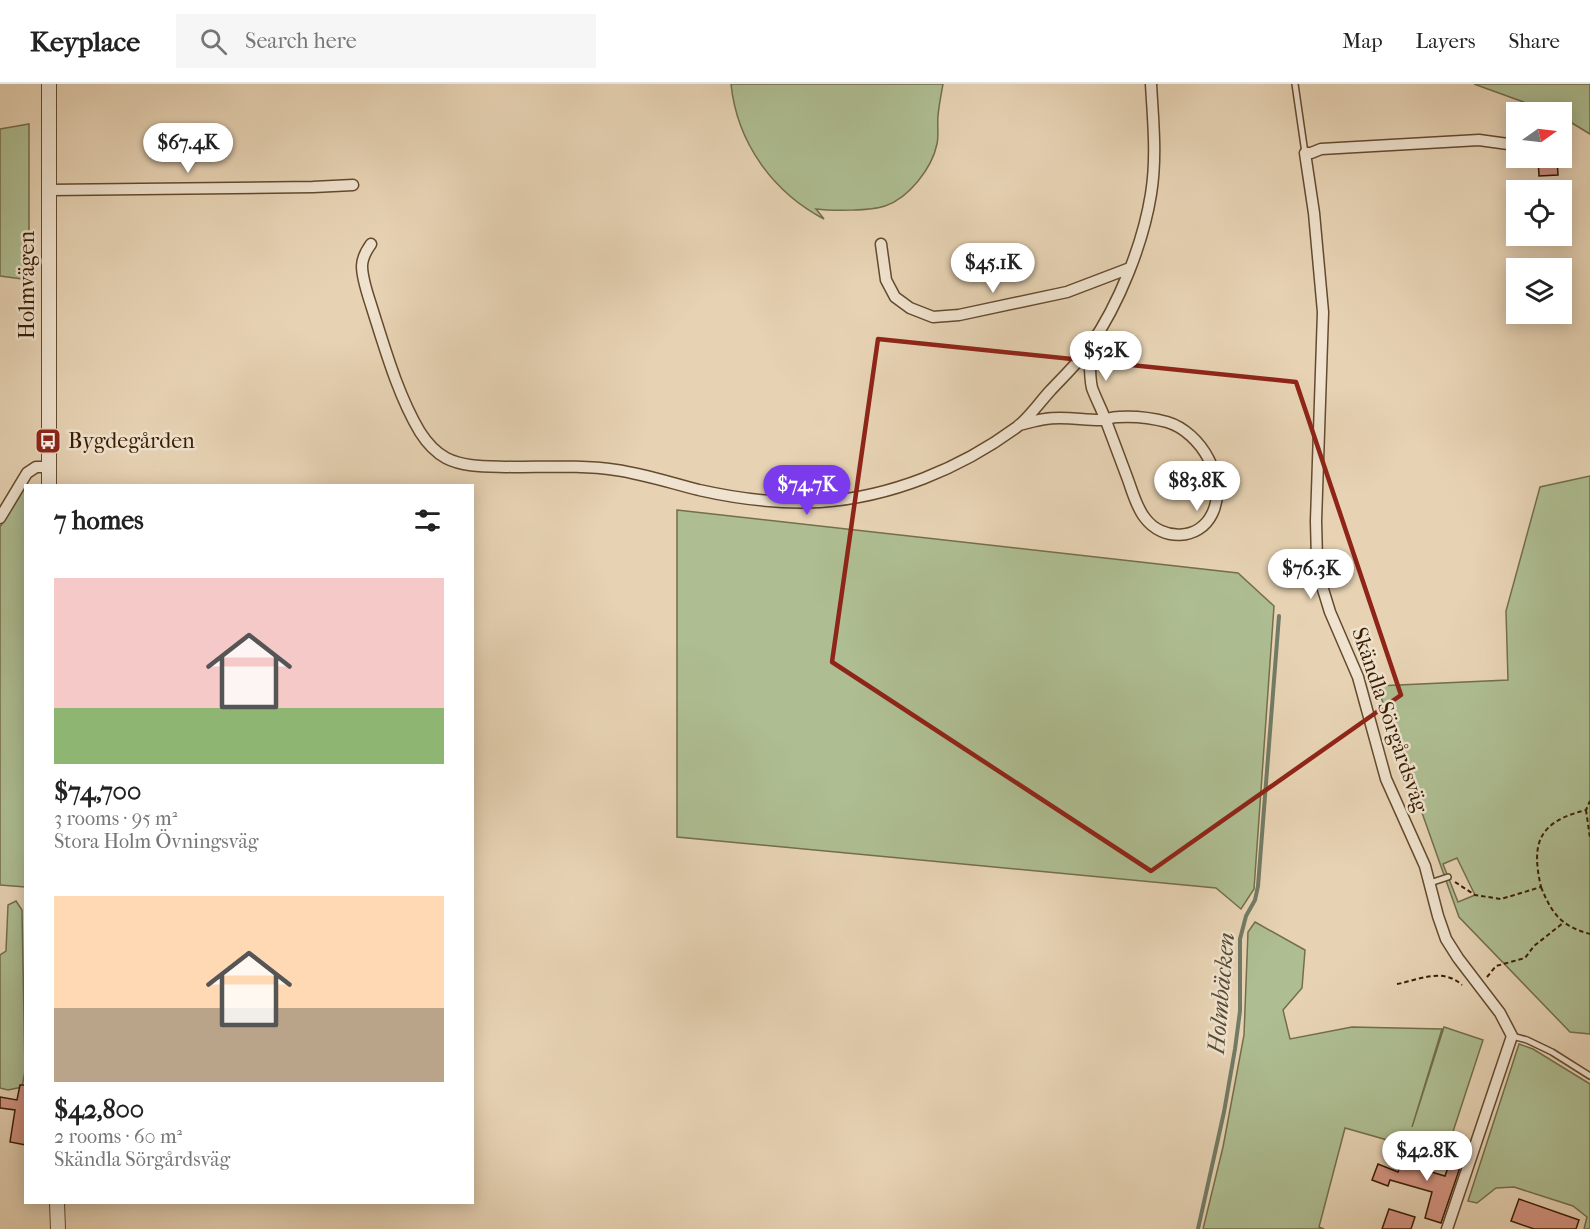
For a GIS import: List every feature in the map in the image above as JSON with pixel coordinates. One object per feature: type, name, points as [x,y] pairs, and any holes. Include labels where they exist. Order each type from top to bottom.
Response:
[{"type":"street","name":"Holmvägen","points":[[49,84],[49,484]]},
{"type":"street","points":[[370,244],[364,254],[362,265],[369,299],[392,367],[420,431],[433,448],[454,461],[490,466],[589,467],[634,473],[728,496],[771,502],[821,502],[873,494],[943,471],[970,457],[1019,425],[1090,347],[1130,268],[1144,225],[1153,176],[1151,84]]},
{"type":"street","points":[[1305,153],[1321,149],[1479,140],[1506,144]]},
{"type":"street","name":"Skändla Sörgårdsväg","points":[[1305,153],[1314,213],[1323,312],[1316,521],[1318,570],[1328,605],[1360,683],[1386,779],[1419,851],[1446,939],[1478,986],[1500,1013],[1512,1036]]},
{"type":"street","points":[[49,190],[353,185]]},
{"type":"street","points":[[881,244],[886,280],[895,297],[910,309],[933,317],[959,315],[1067,292],[1130,268]]},
{"type":"street","points":[[1019,425],[1047,418],[1105,420],[1123,417],[1169,423],[1198,442],[1212,468],[1216,489],[1214,509],[1206,523],[1181,536],[1162,533],[1151,526],[1140,509],[1105,420],[1092,387],[1089,368],[1090,347]]},
{"type":"street","points":[[0,518],[27,473],[36,467],[49,467]]},
{"type":"street","points":[[1447,1229],[1512,1036]]},
{"type":"street","points":[[57,1204],[58,1229]]},
{"type":"lane","name":"Skändla Sörgårdsväg","points":[[1295,84],[1305,153]]},
{"type":"lane","points":[[1430,883],[1448,877]]},
{"type":"lane","points":[[1512,1036],[1527,1040],[1552,1052],[1590,1076]]},
{"type":"path","points":[[1590,801],[1586,810],[1590,838]]},
{"type":"path","points":[[1586,810],[1561,819],[1546,829],[1536,851],[1536,866],[1547,902],[1563,923],[1590,934]]},
{"type":"path","points":[[1448,877],[1475,895],[1501,899],[1541,887]]},
{"type":"path","points":[[1478,986],[1496,966],[1525,958],[1534,946],[1563,923]]},
{"type":"path","points":[[1396,984],[1440,975],[1454,978],[1466,989]]},
{"type":"highlighted area","points":[[878,339],[1296,382],[1401,695],[1151,871],[832,662]]},
{"type":"green space","points":[[731,84],[943,84],[938,116],[938,141],[925,172],[903,196],[885,206],[871,209],[816,209],[824,219],[789,195],[761,164],[741,126]]},
{"type":"green space","points":[[1474,84],[1590,84],[1590,134],[1572,123],[1572,102],[1524,102]]},
{"type":"green space","points":[[29,124],[29,280],[0,276],[0,129]]},
{"type":"green space","points":[[1590,476],[1590,1034],[1570,1032],[1459,917],[1377,686],[1508,680],[1506,611],[1540,487]],"holes":[[[1457,858],[1475,895],[1458,902],[1443,864]]]},
{"type":"green space","points":[[24,489],[24,887],[0,885],[0,527]]},
{"type":"green space","points":[[677,510],[1238,573],[1274,606],[1254,889],[1241,909],[1216,888],[677,837]]},
{"type":"green space","points":[[16,901],[22,910],[24,1076],[22,1087],[8,1090],[0,1088],[0,955],[6,951],[8,905]]},
{"type":"green space","points":[[1255,922],[1305,950],[1302,988],[1283,1010],[1290,1039],[1352,1027],[1442,1029],[1412,1127],[1444,1027],[1483,1040],[1446,1153],[1408,1140],[1405,1145],[1345,1128],[1319,1227],[1324,1229],[1203,1229],[1223,1147],[1244,1035],[1248,932]]},
{"type":"green space","points":[[1519,1044],[1533,1049],[1590,1084],[1590,1229],[1584,1229],[1587,1217],[1573,1206],[1514,1187],[1496,1188],[1477,1203],[1468,1201]]},
{"type":"building","points":[[1539,168],[1558,168],[1558,175],[1539,176]]},
{"type":"building","points":[[20,1085],[24,1085],[24,1145],[10,1142],[15,1110],[0,1108],[0,1097],[17,1100]]},
{"type":"building","points":[[1456,1144],[1467,1147],[1441,1223],[1425,1218],[1432,1192],[1390,1180],[1388,1186],[1372,1180],[1378,1164],[1398,1172],[1401,1163],[1445,1176]]},
{"type":"building","points":[[1519,1199],[1579,1220],[1576,1229],[1534,1229],[1511,1221]]},
{"type":"building","points":[[1389,1209],[1415,1217],[1411,1229],[1382,1229]]},
{"type":"waterway","name":"Holmbäcken","points":[[1198,1229],[1224,1112],[1235,1049],[1240,1011],[1240,939],[1258,886],[1279,616]]},
{"type":"place","name":"Bygdegården","points":[[48,441]]}]
